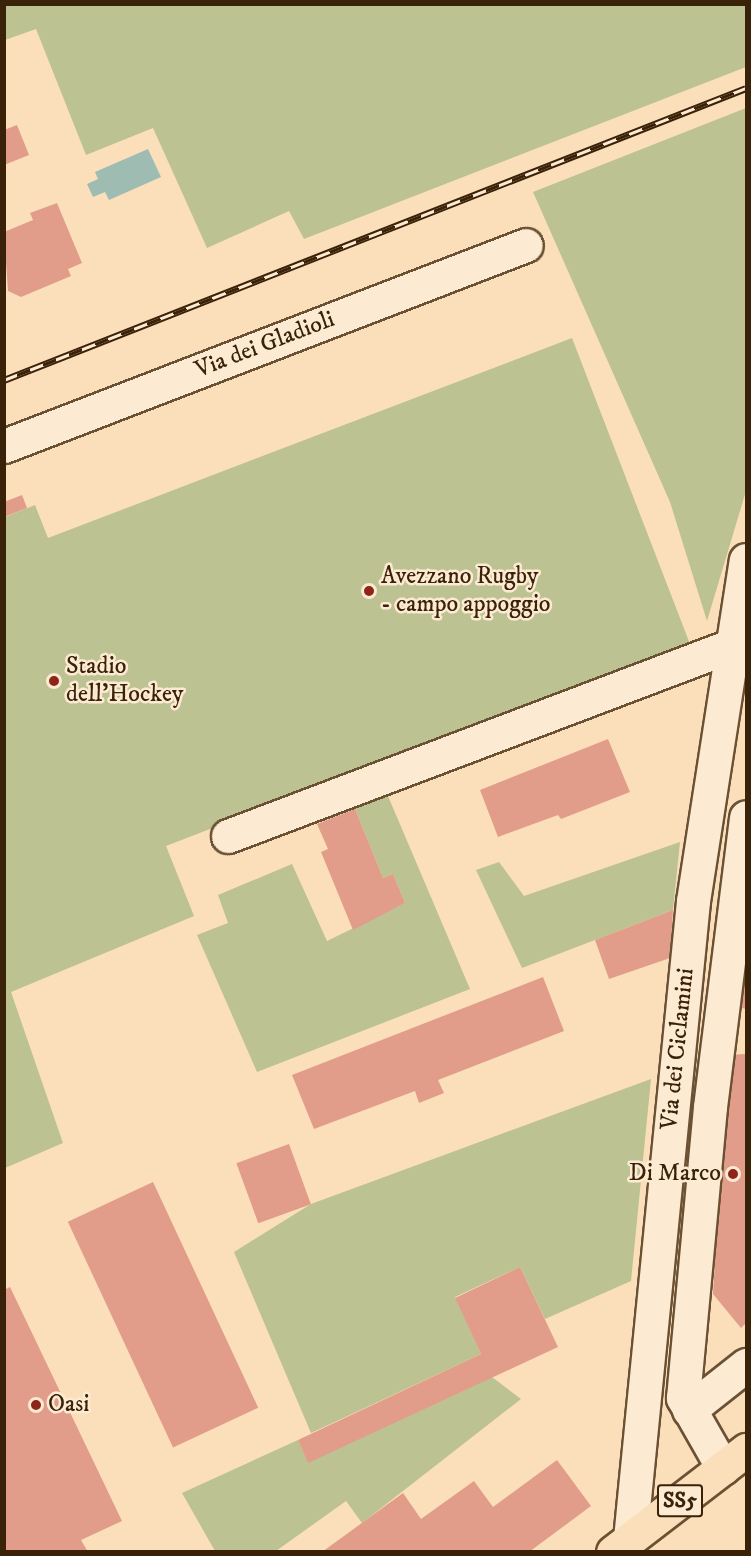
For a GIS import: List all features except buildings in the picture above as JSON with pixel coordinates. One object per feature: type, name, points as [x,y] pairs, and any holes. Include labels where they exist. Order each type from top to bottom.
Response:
[{"type":"main road","name":"SS5","points":[[622,1545],[735,1459]]},
{"type":"street","name":"Via dei Gladioli","points":[[4,446],[526,245]]},
{"type":"street","name":"Via dei Ciclamini","points":[[622,1545],[693,901],[730,646],[747,560]]},
{"type":"street","points":[[228,836],[730,646]]},
{"type":"street","points":[[735,1459],[689,1410],[683,1398],[688,1311],[747,817]]},
{"type":"street","points":[[689,1410],[747,1365]]},
{"type":"green space","points":[[5,4],[746,5],[746,67],[304,239],[289,211],[207,248],[153,128],[86,155],[36,29],[5,40]]},
{"type":"green space","points":[[746,108],[746,491],[707,621],[670,502],[533,192]]},
{"type":"green space","name":"Avezzano Rugby - campo appoggio","points":[[572,338],[690,644],[166,846],[194,916],[11,992],[63,1143],[5,1168],[5,517],[35,505],[48,538]]},
{"type":"green space","points":[[385,789],[470,989],[257,1072],[197,935],[228,923],[218,895],[292,864],[327,941],[405,903],[393,874],[383,878],[355,809],[356,801]]},
{"type":"green space","points":[[680,842],[673,910],[522,968],[476,870],[499,862],[524,896]]},
{"type":"green space","points":[[651,1079],[631,1281],[545,1319],[520,1267],[455,1297],[481,1354],[311,1433],[234,1252],[311,1204]]},
{"type":"green space","points":[[492,1377],[521,1399],[362,1523],[346,1501],[276,1551],[215,1551],[182,1493],[298,1440],[308,1462]]},
{"type":"water","points":[[148,149],[161,177],[109,200],[105,192],[93,197],[87,184],[98,179],[95,172]]},
{"type":"railway","points":[[4,380],[746,88]]},
{"type":"place","name":"Avezzano Rugby - campo appoggio","points":[[369,591]]},
{"type":"place","name":"Stadio dell'Hockey","points":[[54,681]]},
{"type":"place","name":"Di Marco","points":[[733,1174]]},
{"type":"place","name":"Oasi","points":[[36,1405]]}]
